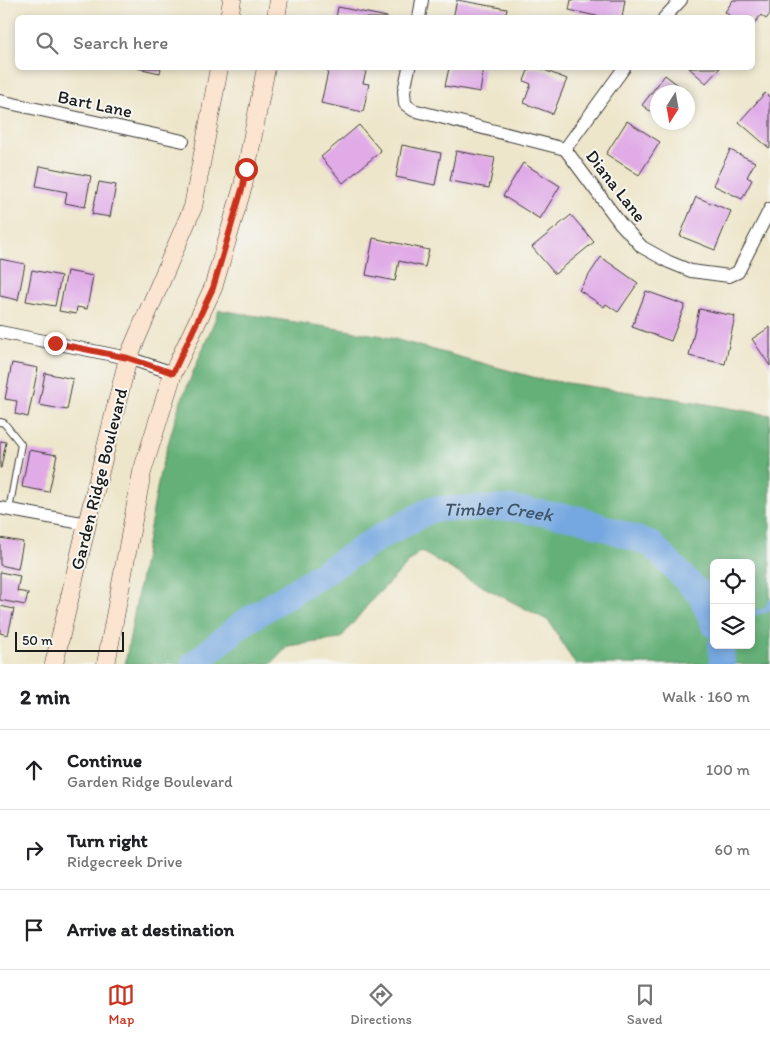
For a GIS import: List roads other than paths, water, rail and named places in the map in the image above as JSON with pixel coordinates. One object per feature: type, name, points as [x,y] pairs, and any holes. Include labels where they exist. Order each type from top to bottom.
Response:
[{"type":"main road","points":[[230,15],[232,0]]},
{"type":"main road","points":[[276,15],[279,0]]},
{"type":"main road","name":"Garden Ridge Boulevard","points":[[54,664],[128,358],[193,208],[220,70]]},
{"type":"main road","points":[[106,662],[142,472],[173,373],[213,288],[243,186],[266,70]]},
{"type":"street","points":[[420,15],[422,0]]},
{"type":"street","points":[[667,15],[680,0]]},
{"type":"street","name":"Diana Lane","points":[[409,70],[404,91],[405,104],[413,110],[565,149],[620,223],[642,247],[668,262],[691,271],[729,276],[738,272],[770,208]]},
{"type":"street","points":[[565,149],[623,70]]},
{"type":"street","name":"Bart Lane","points":[[0,101],[183,141]]},
{"type":"street","points":[[0,332],[128,358],[173,373]]},
{"type":"street","points":[[5,509],[87,524]]},
{"type":"lane","points":[[0,422],[4,423],[21,444],[5,509]]},
{"type":"waterway","name":"Timber Creek","points":[[194,664],[242,624],[380,537],[432,509],[510,508],[580,519],[651,544],[701,595],[710,616]]},
{"type":"waterway","points":[[755,613],[767,610],[770,601]]},
{"type":"waterway","name":"Timber Creek","points":[[721,649],[722,664]]}]
